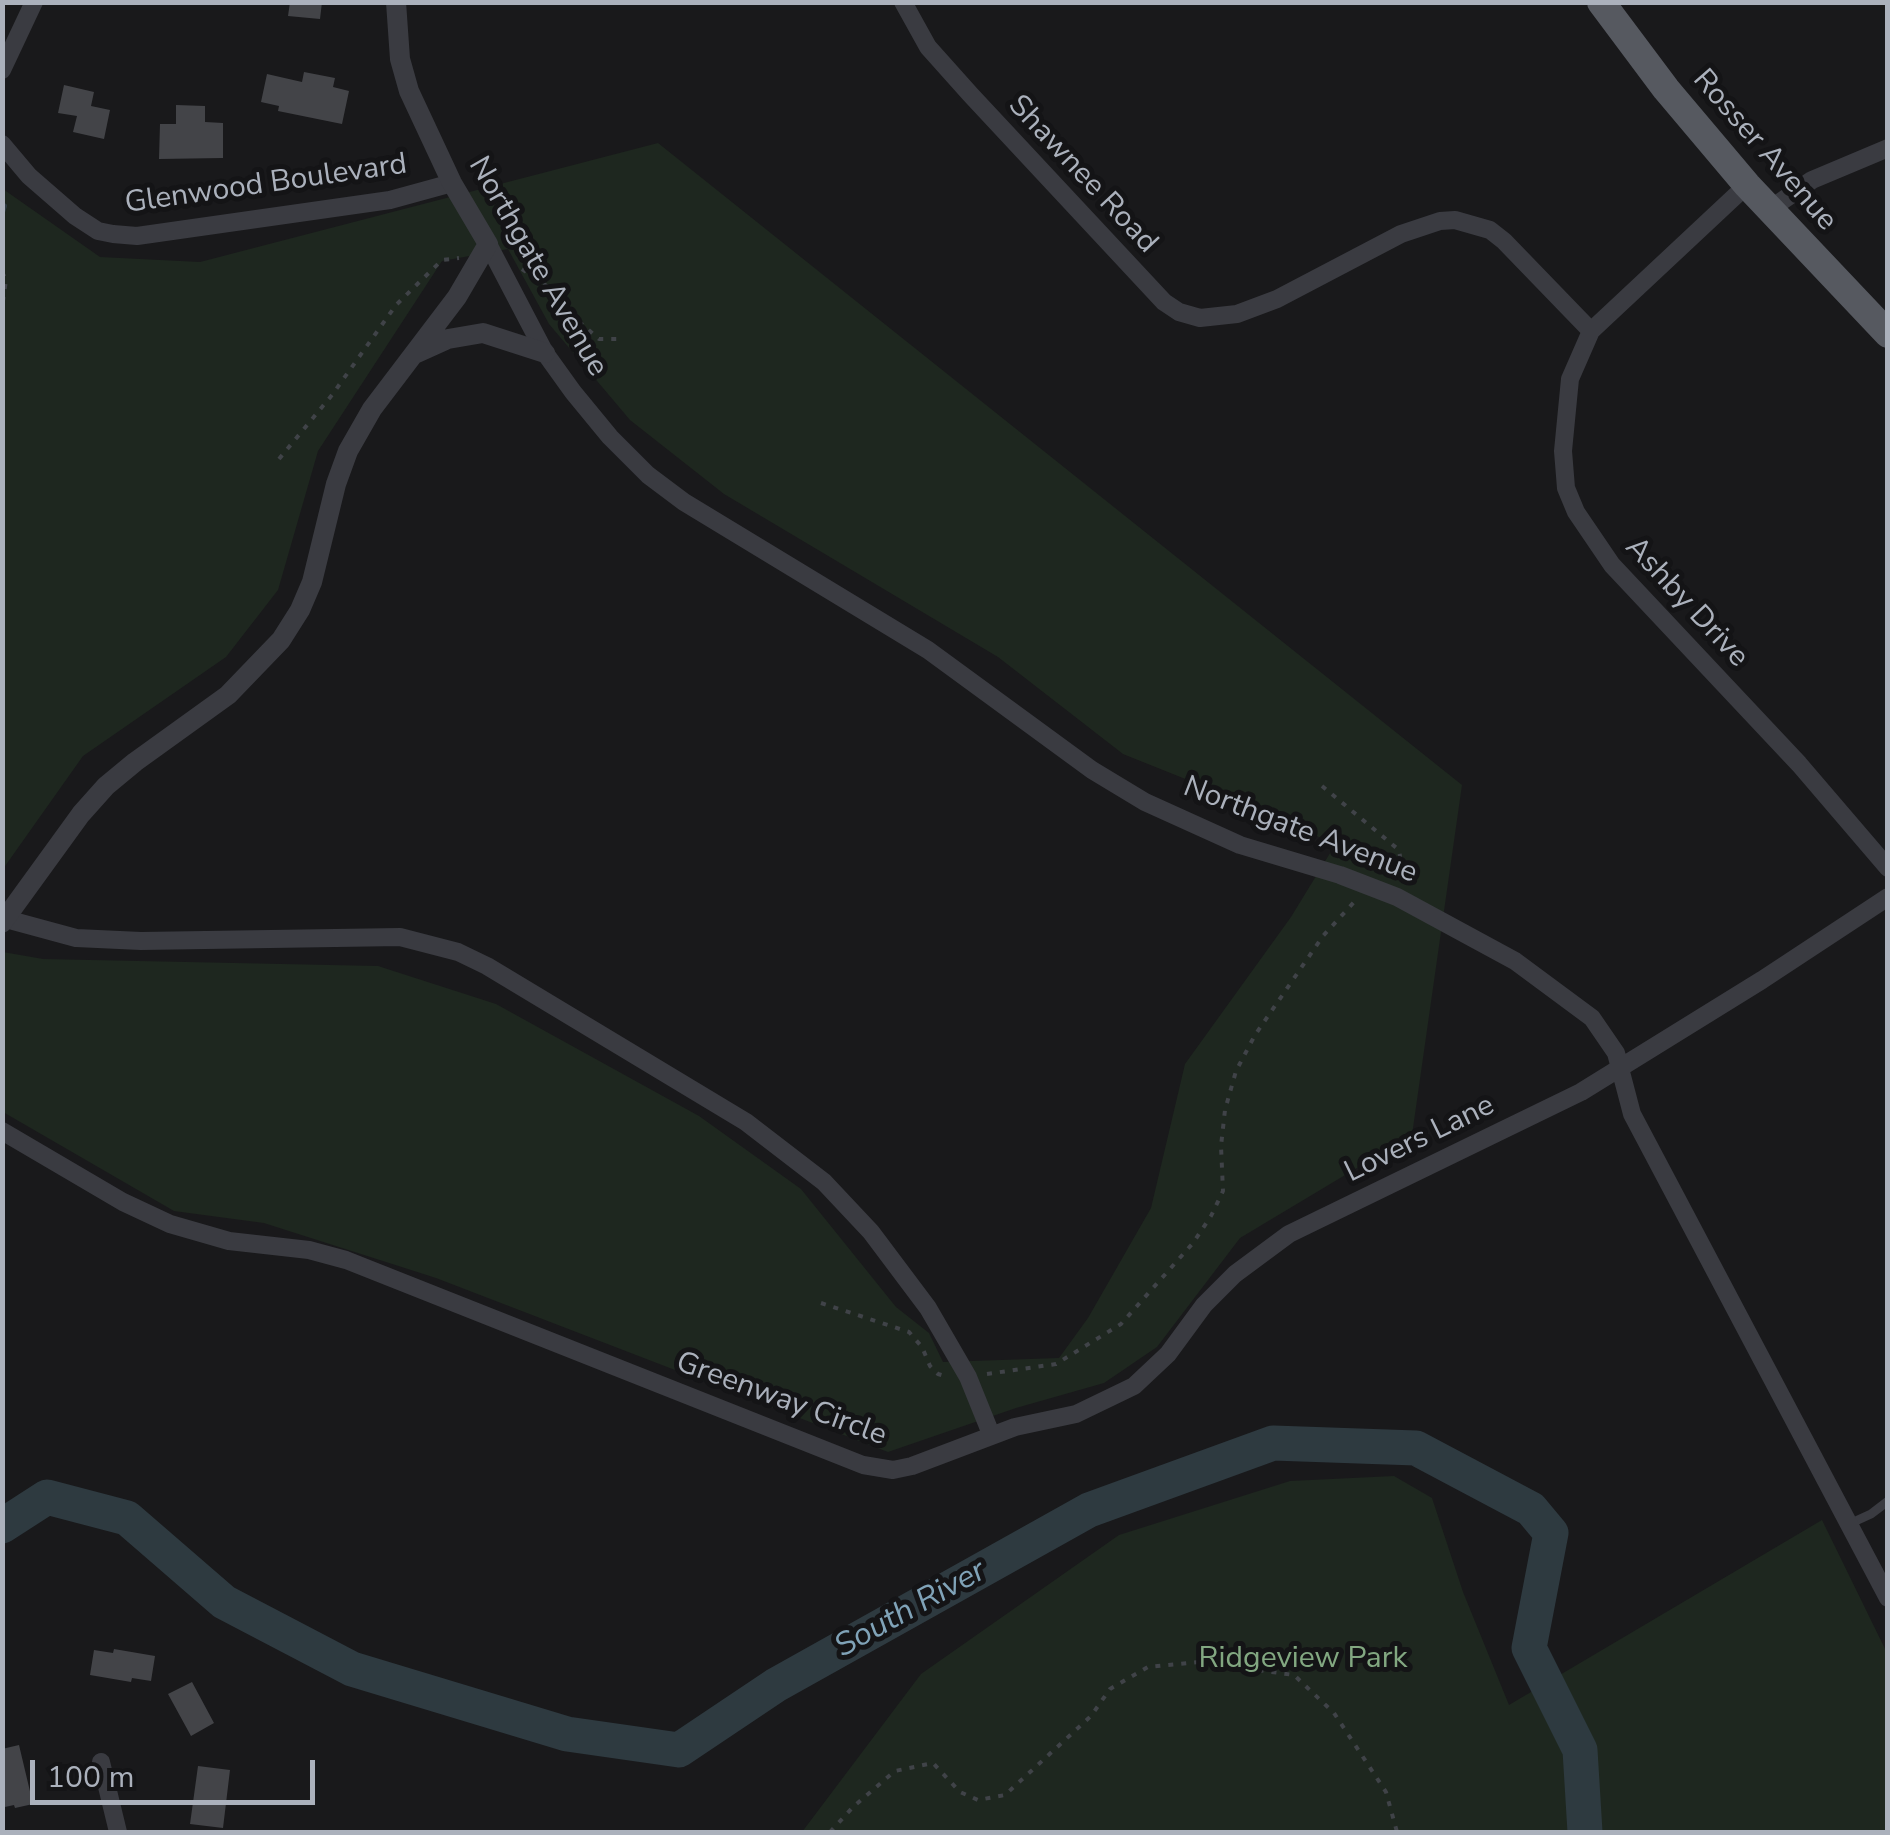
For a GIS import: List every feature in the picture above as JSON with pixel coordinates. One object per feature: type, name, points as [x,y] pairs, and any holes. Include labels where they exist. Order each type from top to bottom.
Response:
[{"type":"main road","name":"Rosser Avenue","points":[[1601,2],[1666,89],[1746,185],[1888,334]]},
{"type":"street","points":[[2,70],[32,7],[11,2]]},
{"type":"street","name":"Northgate Avenue","points":[[396,2],[400,59],[409,90],[452,182],[546,353],[610,437],[648,475],[684,502],[928,650],[1092,770],[1188,823],[1240,845],[1373,888],[1462,930],[1568,997],[1603,1031],[1620,1068],[1632,1114],[1888,1598]]},
{"type":"street","name":"Shawnee Road","points":[[903,2],[928,47],[1164,302],[1180,312],[1218,318],[1259,306],[1388,240],[1440,221],[1455,220],[1490,230],[1504,240],[1591,332]]},
{"type":"street","name":"Glenwood Boulevard","points":[[2,144],[29,176],[75,216],[98,231],[113,234],[138,236],[390,200],[452,182]]},
{"type":"street","points":[[1768,210],[1812,180],[1888,148]]},
{"type":"street","points":[[1591,332],[1746,185]]},
{"type":"street","points":[[488,244],[456,296],[372,409],[348,451],[312,582],[281,640],[228,694],[106,786],[81,814],[4,921],[76,938],[124,940],[400,937],[432,944],[487,966],[746,1122],[786,1150],[845,1202],[928,1308],[968,1378],[991,1434]]},
{"type":"street","name":"Ashby Drive","points":[[1591,332],[1570,379],[1564,415],[1566,488],[1576,512],[1612,566],[1800,764],[1888,868]]},
{"type":"street","points":[[415,354],[448,339],[483,333],[546,353]]},
{"type":"street","name":"Lovers Lane","points":[[991,1434],[1076,1414],[1134,1386],[1168,1354],[1204,1305],[1234,1274],[1274,1244],[1581,1092],[1888,896]]},
{"type":"street","name":"Greenway Circle","points":[[2,1131],[123,1202],[170,1224],[228,1240],[309,1250],[346,1260],[863,1465],[893,1470],[912,1466],[991,1434]]},
{"type":"street","points":[[102,1762],[118,1832]]},
{"type":"lane","points":[[1848,1524],[1888,1501]]},
{"type":"path","points":[[2,272],[6,280],[2,308]]},
{"type":"path","points":[[821,1303],[909,1332],[938,1374],[956,1380],[1056,1364],[1122,1324],[1192,1243],[1223,1191],[1221,1146],[1225,1110],[1236,1071],[1255,1035],[1322,936],[1348,906],[1402,869],[1398,850],[1322,786]]},
{"type":"path","points":[[830,1832],[895,1771],[933,1763],[960,1792],[978,1800],[1006,1795],[1091,1716],[1110,1688],[1148,1668],[1199,1662],[1294,1675],[1334,1713],[1386,1792],[1397,1832]]},
{"type":"green space","points":[[658,143],[1462,785],[1412,1135],[1240,1238],[1157,1347],[1104,1383],[888,1452],[436,1278],[264,1223],[174,1211],[3,1112],[3,952],[43,959],[378,966],[496,1004],[699,1116],[801,1189],[896,1307],[929,1333],[943,1362],[1059,1358],[1088,1318],[1151,1208],[1185,1064],[1291,917],[1335,845],[1273,814],[1123,754],[998,657],[724,494],[630,420],[549,324],[508,249],[442,261],[318,451],[278,590],[226,657],[83,756],[3,869],[3,189],[100,257],[200,262]]},
{"type":"green space","name":"Ridgeview Park","points":[[1394,1476],[1432,1498],[1463,1592],[1509,1705],[1822,1520],[1887,1653],[1887,1832],[802,1832],[921,1674],[1119,1535],[1290,1481]]},
{"type":"building","points":[[290,2],[322,2],[320,19],[288,16]]},
{"type":"building","points":[[304,72],[335,78],[333,87],[349,91],[342,124],[278,111],[279,106],[261,102],[267,74],[302,82]]},
{"type":"building","points":[[64,85],[94,92],[91,106],[110,110],[104,139],[73,132],[77,116],[58,113]]},
{"type":"building","points":[[176,105],[205,106],[205,122],[223,123],[223,158],[159,159],[160,124],[176,124]]},
{"type":"building","points":[[114,1649],[155,1656],[151,1681],[90,1675],[94,1650],[113,1653]]},
{"type":"building","points":[[192,1682],[214,1723],[191,1736],[168,1694]]},
{"type":"building","points":[[19,1745],[33,1804],[5,1807],[2,1749]]},
{"type":"building","points":[[198,1766],[230,1770],[223,1828],[190,1824]]},
{"type":"waterway","points":[[2,212],[4,206]]},
{"type":"waterway","name":"South River","points":[[2,1526],[47,1497],[127,1518],[224,1602],[352,1669],[567,1734],[679,1750],[776,1685],[1089,1510],[1273,1443],[1416,1448],[1531,1509],[1551,1533],[1529,1648],[1580,1750],[1585,1832]]}]
